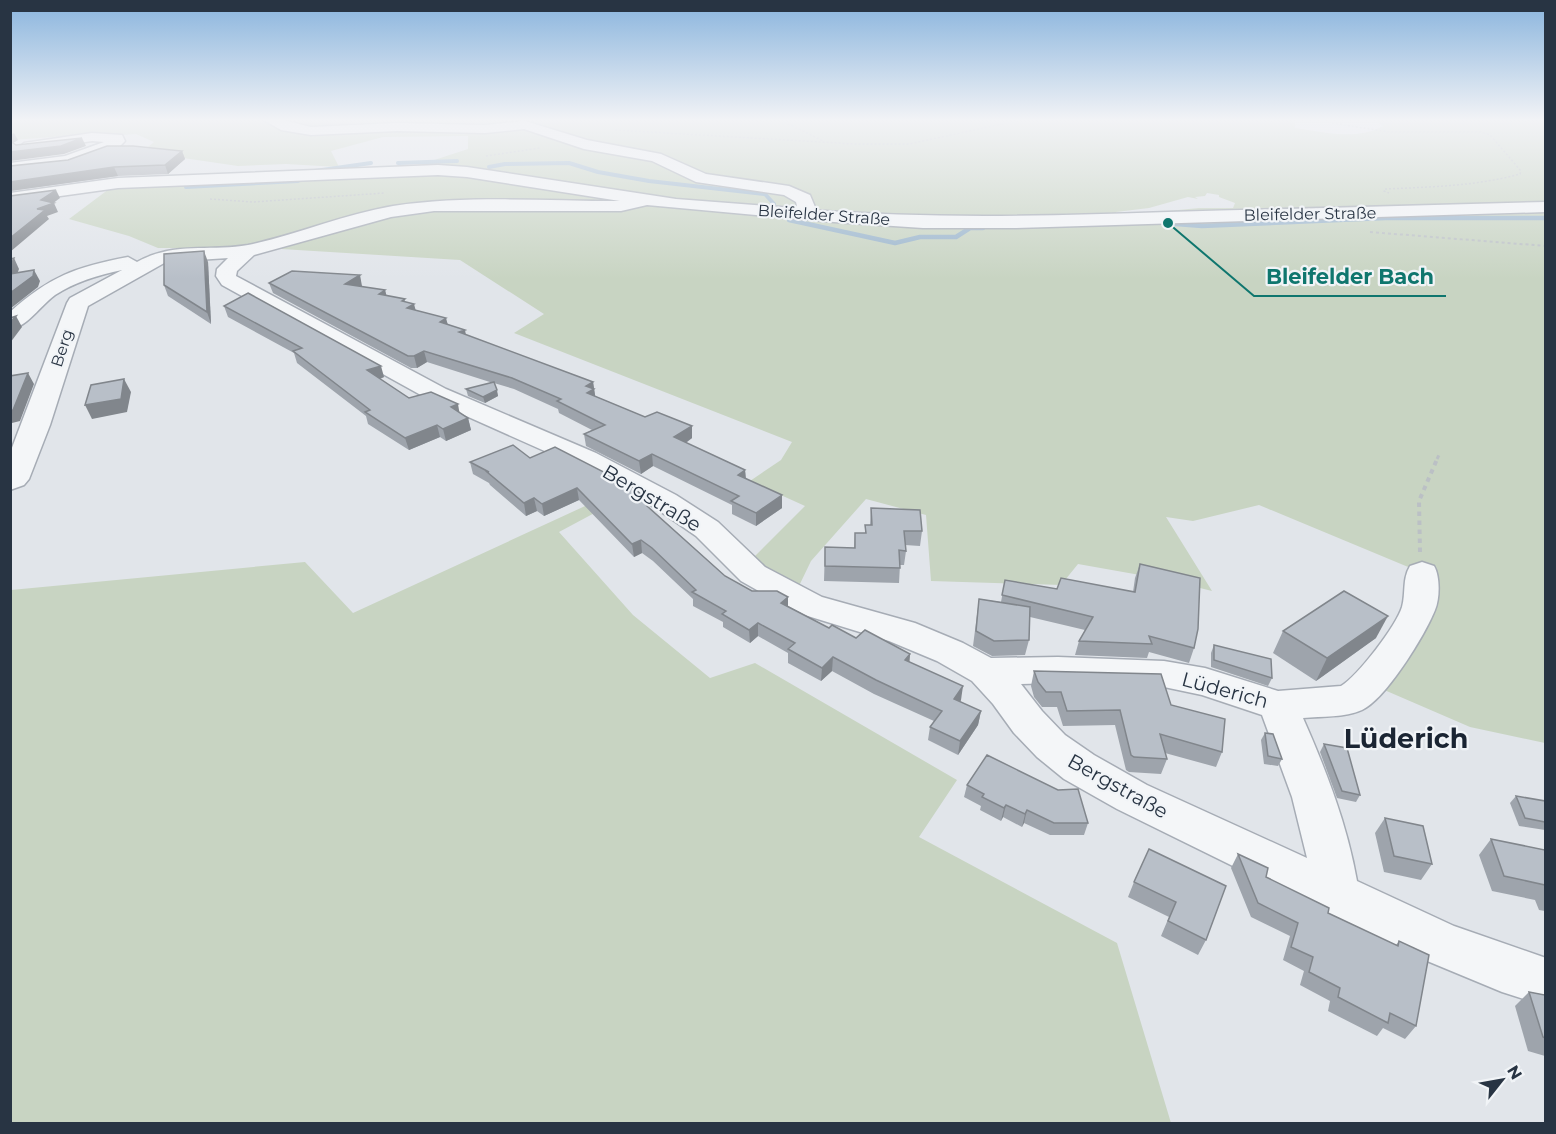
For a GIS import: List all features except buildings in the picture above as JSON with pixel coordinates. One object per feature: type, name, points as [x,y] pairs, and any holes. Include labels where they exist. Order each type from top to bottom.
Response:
[{"type":"street","name":"Bleifelder Straße","points":[[106,184],[125,173]]},
{"type":"street","name":"Bleifelder Straße","points":[[10,198],[106,184],[369,173]]},
{"type":"street","name":"Bleifelder Straße","points":[[458,173],[646,200],[874,220],[951,222],[1102,220],[1545,207]]},
{"type":"street","points":[[693,173],[702,178],[789,191],[804,199],[806,207],[797,214]]},
{"type":"street","points":[[247,251],[353,221],[424,208],[621,206],[646,200]]},
{"type":"street","points":[[1102,220],[1197,206]]},
{"type":"street","name":"Berg","points":[[10,323],[24,314],[35,300],[63,280],[110,267],[161,257],[190,253],[247,251]]},
{"type":"street","name":"Bergstraße","points":[[247,251],[227,269],[226,276],[229,280],[437,394],[586,459],[665,501],[707,529],[753,574],[810,605],[902,632],[950,652],[985,672],[1007,694],[1040,735],[1079,767],[1132,797],[1437,942],[1502,968],[1545,982]]},
{"type":"street","name":"Berg","points":[[10,481],[14,479],[36,425],[78,303],[161,257]]},
{"type":"street","points":[[32,277],[63,280]]},
{"type":"street","points":[[10,433],[36,425]]},
{"type":"street","name":"Lüderich","points":[[985,672],[1058,670],[1164,674],[1205,682],[1278,705],[1349,700],[1360,693],[1394,652],[1419,608],[1422,573]]},
{"type":"street","points":[[1278,705],[1310,785],[1333,864],[1336,894]]},
{"type":"path","points":[[1396,195],[1384,189],[1430,187],[1505,178],[1520,173]]},
{"type":"path","points":[[1363,231],[1545,246]]},
{"type":"path","points":[[1422,573],[1419,501],[1439,455]]},
{"type":"green space","points":[[359,173],[1545,173],[1545,743],[1470,727],[1382,689],[1413,569],[1259,505],[1193,521],[1166,517],[1212,591],[1168,580],[1078,564],[1061,585],[931,581],[926,515],[866,499],[811,561],[798,588],[752,559],[805,506],[750,481],[781,460],[792,442],[514,333],[544,314],[460,260],[265,248],[158,248],[129,236],[69,219],[113,186]],"holes":[[[1207,193],[1219,195],[1235,203],[1233,208],[1199,208],[1116,216],[1116,212],[1149,208],[1188,197],[1198,199],[1195,197],[1205,196]]]},
{"type":"green space","points":[[622,489],[630,494],[559,532],[633,615],[710,678],[755,663],[957,780],[919,837],[1117,943],[1171,1123],[11,1124],[11,590],[305,562],[353,613]]},
{"type":"waterway","points":[[603,173],[649,181],[765,194],[774,204]]},
{"type":"waterway","points":[[186,187],[298,181]]},
{"type":"waterway","points":[[1163,223],[1202,226],[1385,218],[1546,218]]},
{"type":"waterway","points":[[789,220],[895,243],[920,237],[956,237],[970,228],[983,228]]},
{"type":"place","name":"Bleifelder Bach","points":[[1168,223]]},
{"type":"district","name":"Lüderich","points":[[1406,738]]}]
